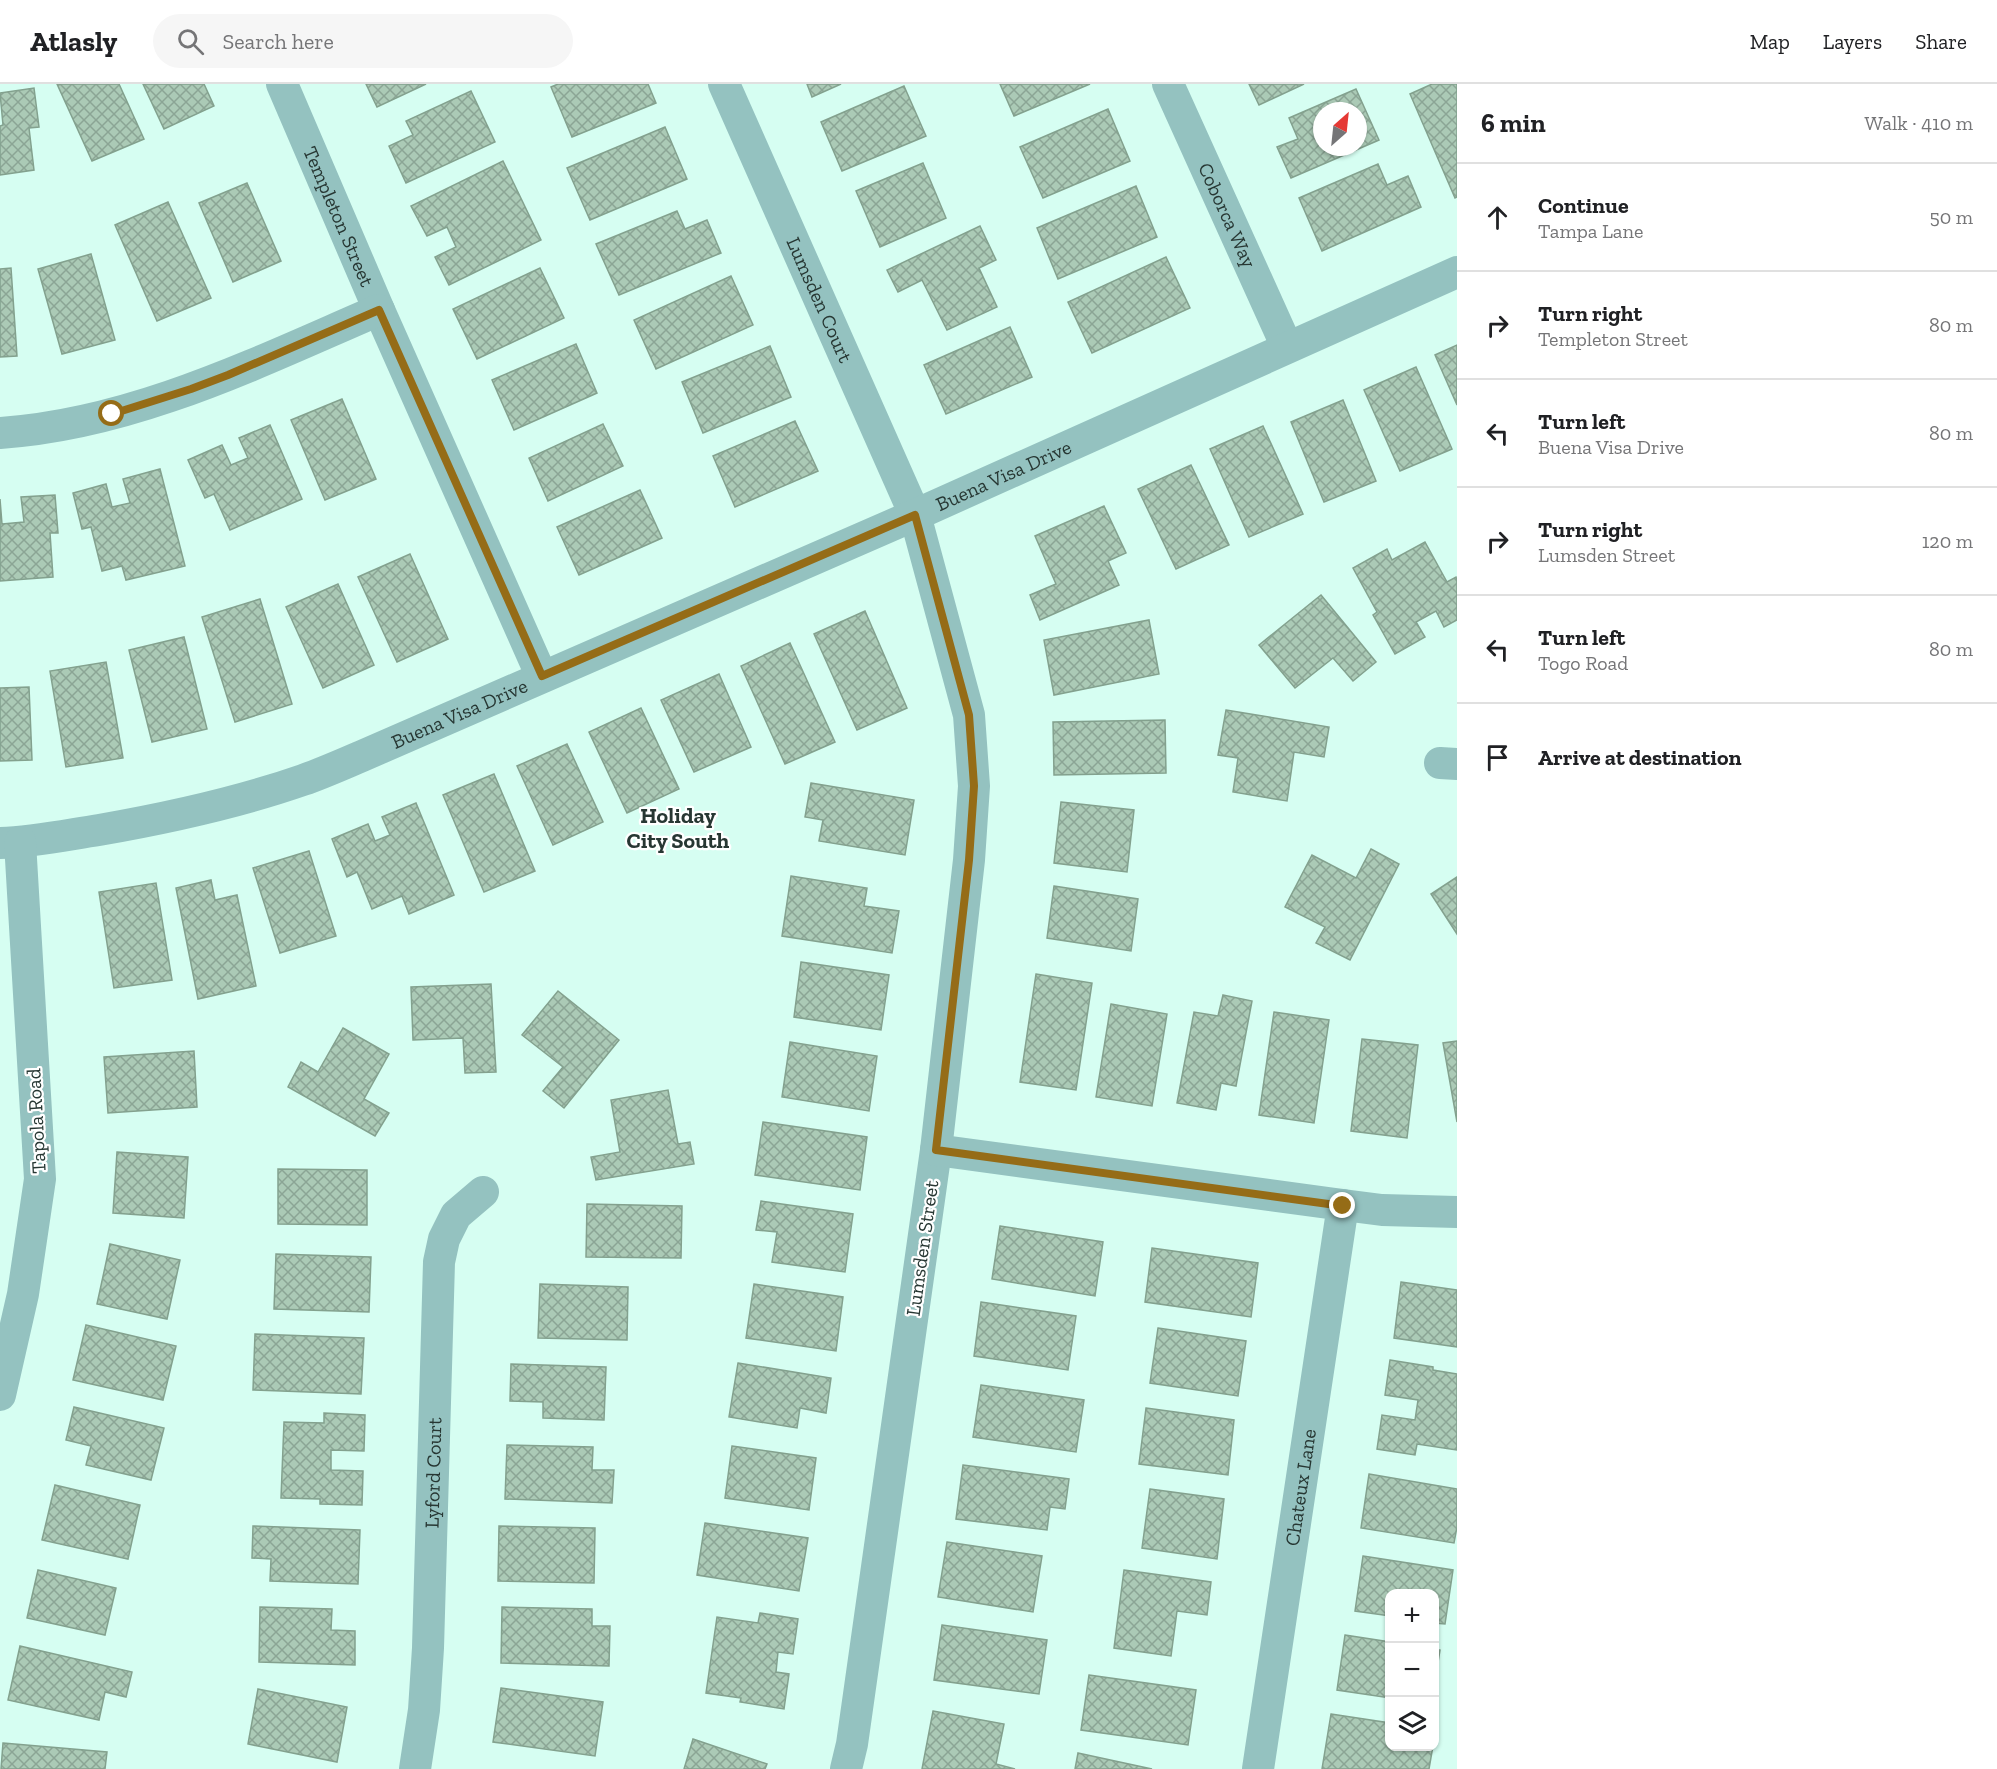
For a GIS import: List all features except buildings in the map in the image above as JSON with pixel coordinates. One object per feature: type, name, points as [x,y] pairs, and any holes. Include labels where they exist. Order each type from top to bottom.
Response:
[{"type":"street","name":"Templeton Street","points":[[282,84],[379,310],[542,676]]},
{"type":"street","name":"Lumsden Court","points":[[724,84],[915,515]]},
{"type":"street","name":"Coborca Way","points":[[1168,84],[1287,347]]},
{"type":"street","name":"Buena Visa Drive","points":[[10,842],[168,817],[216,806],[304,780],[915,515],[1457,272]]},
{"type":"street","points":[[0,433],[78,422],[153,401],[228,375],[379,310]]},
{"type":"street","name":"Lumsden Street","points":[[846,1769],[852,1744],[936,1150],[969,860],[974,786],[969,715],[915,515]]},
{"type":"street","name":"Tapola Road","points":[[0,1395],[23,1294],[40,1179],[10,842]]},
{"type":"street","points":[[936,1150],[1343,1206],[1392,1211],[1457,1212]]},
{"type":"street","name":"Lyford Court","points":[[415,1769],[424,1710],[428,1658],[439,1262],[444,1239],[456,1215],[483,1192]]},
{"type":"street","name":"Chateux Lane","points":[[1258,1769],[1343,1206]]},
{"type":"district","name":"Holiday City South","points":[[678,828]]},
{"type":"route","points":[[112,414],[228,375],[379,310],[542,676],[915,515],[969,715],[974,786],[969,860],[936,1150],[1343,1206]]}]
